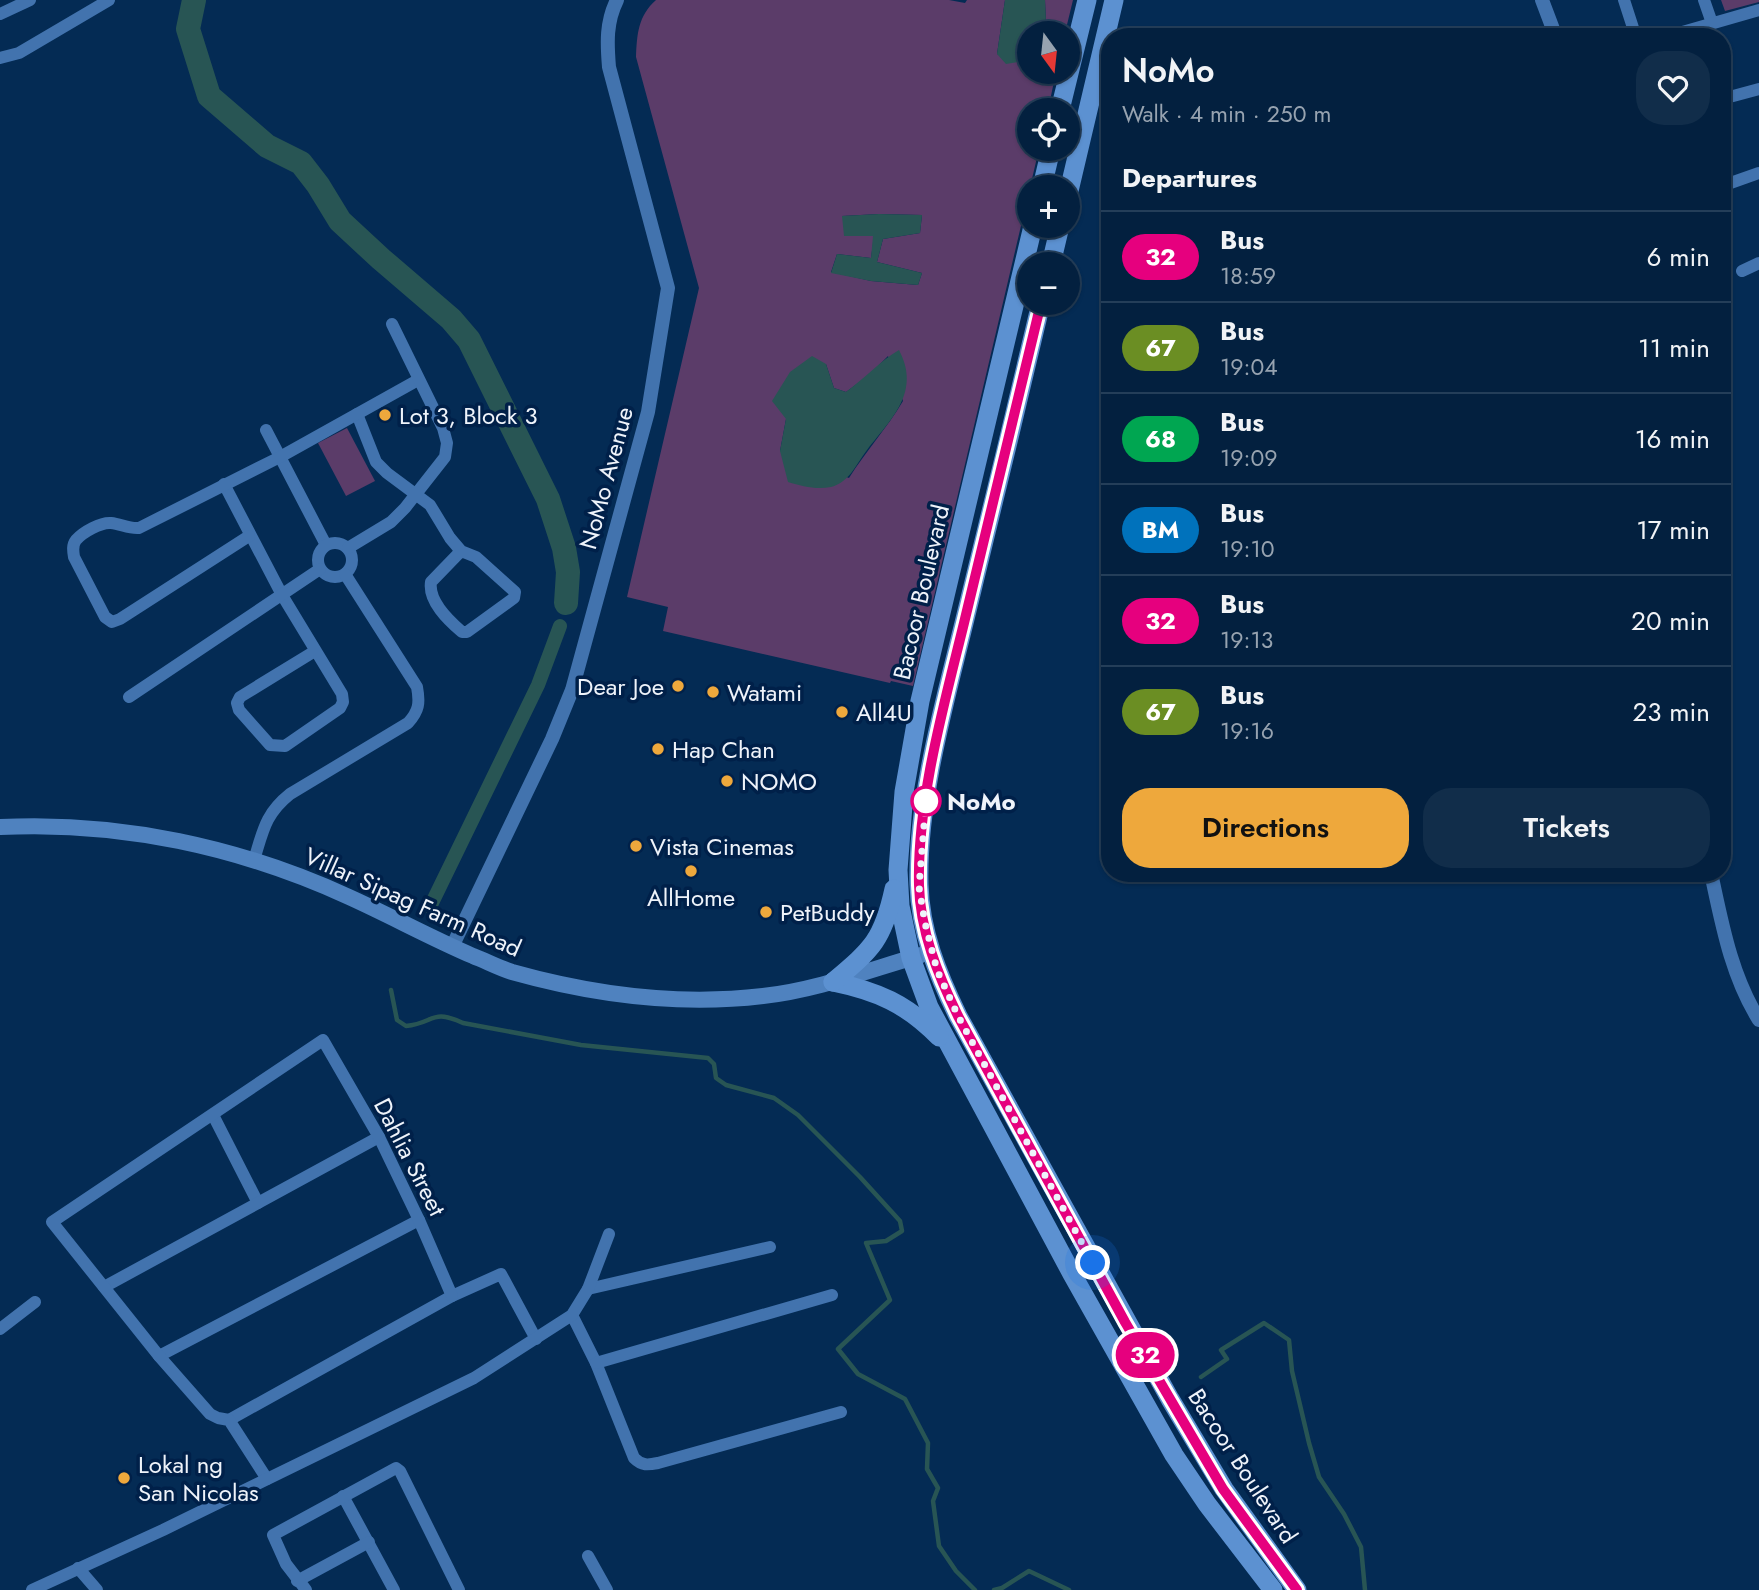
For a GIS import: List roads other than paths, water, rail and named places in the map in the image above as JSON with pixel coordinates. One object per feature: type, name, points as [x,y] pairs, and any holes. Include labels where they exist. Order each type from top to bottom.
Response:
[{"type":"main road","points":[[1063,98],[1087,0]]},
{"type":"main road","points":[[1108,28],[1115,0]]},
{"type":"main road","points":[[1073,175],[1101,58]]},
{"type":"main road","name":"Bacoor Boulevard","points":[[1030,238],[920,701],[904,792],[898,870],[900,906],[911,958],[929,1007],[1072,1274],[1174,1455],[1207,1504],[1273,1590]]},
{"type":"main road","name":"Bacoor Boulevard","points":[[1038,315],[944,706],[925,805],[919,887],[931,952],[958,1016],[1125,1322],[1223,1489],[1297,1590]]},
{"type":"main road","name":"Villar Sipag Farm Road","points":[[0,827],[40,825],[136,834],[196,844],[254,860],[349,897],[452,947],[509,971],[638,998],[765,996],[833,982],[931,952]]},
{"type":"main road","points":[[833,982],[868,953],[881,933],[888,916],[898,870]]},
{"type":"main road","points":[[833,982],[862,988],[893,1000],[926,1024],[951,1049]]},
{"type":"street","points":[[0,58],[19,53],[109,0]]},
{"type":"street","name":"NoMo Avenue","points":[[452,947],[552,739],[572,690],[648,412],[667,288],[609,67],[606,39],[611,12],[617,0]]},
{"type":"street","points":[[1542,0],[1553,28]]},
{"type":"street","points":[[1624,0],[1633,28]]},
{"type":"street","points":[[1704,0],[1712,23]]},
{"type":"street","points":[[0,14],[24,2]]},
{"type":"street","points":[[1695,28],[1759,10]]},
{"type":"street","points":[[1731,97],[1759,89]]},
{"type":"street","points":[[1731,183],[1759,173]]},
{"type":"street","points":[[1742,271],[1759,262]]},
{"type":"street","points":[[348,548],[391,522],[445,457],[447,443],[443,428],[392,324]]},
{"type":"street","points":[[249,536],[112,622],[105,617],[74,557],[73,548],[76,540],[101,524],[108,522],[131,529],[139,527],[280,457],[418,380]]},
{"type":"street","points":[[357,414],[376,462],[430,505],[461,551],[476,558],[515,592],[514,598],[467,632],[461,632],[440,608],[430,588],[431,582],[461,551]]},
{"type":"street","points":[[266,430],[326,545]]},
{"type":"street","points":[[224,484],[282,595],[340,688],[343,702],[340,708],[285,746],[270,745],[239,710],[237,703],[240,697],[315,651]]},
{"type":"street","points":[[338,543],[348,548],[352,554],[352,565],[345,574],[330,577],[320,569],[318,556],[326,545],[338,543]]},
{"type":"street","points":[[130,697],[320,569]]},
{"type":"street","points":[[254,860],[264,824],[277,804],[408,723],[417,714],[417,687],[345,574]]},
{"type":"street","points":[[1713,882],[1730,957],[1741,988],[1759,1020]]},
{"type":"street","name":"Dahlia Street","points":[[212,1115],[323,1041],[379,1137],[452,1296]]},
{"type":"street","points":[[258,1203],[212,1115],[52,1222],[159,1356],[210,1414],[218,1418],[229,1420],[452,1296],[501,1274],[536,1339]]},
{"type":"street","points":[[104,1287],[379,1137]]},
{"type":"street","points":[[159,1356],[419,1220]]},
{"type":"street","points":[[32,1590],[163,1530],[474,1378],[572,1315],[588,1289],[609,1234]]},
{"type":"street","points":[[588,1289],[770,1247]]},
{"type":"street","points":[[596,1363],[832,1295]]},
{"type":"street","points":[[0,1329],[35,1302]]},
{"type":"street","points":[[572,1315],[596,1363],[634,1458],[639,1463],[648,1465],[841,1412]]},
{"type":"street","points":[[229,1420],[267,1479]]},
{"type":"street","points":[[369,1542],[301,1586],[286,1564],[273,1535],[396,1468],[400,1471],[459,1590]]},
{"type":"street","points":[[343,1496],[394,1590]]},
{"type":"street","points":[[588,1556],[602,1588]]},
{"type":"street","points":[[78,1568],[97,1590]]},
{"type":"waterway","points":[[194,0],[188,29],[209,96],[267,146],[301,163],[340,221],[451,319],[469,340],[548,499],[564,548],[568,572],[566,603]]},
{"type":"waterway","points":[[430,907],[538,685],[560,626]]},
{"type":"waterway","points":[[391,990],[397,1020],[406,1026],[445,1017],[463,1023],[581,1045],[708,1058],[714,1064],[716,1078],[726,1085],[774,1098],[798,1115],[860,1177],[900,1221],[902,1231],[886,1241],[866,1243],[890,1300],[838,1349],[858,1374],[905,1399],[928,1443],[927,1469],[938,1488],[933,1501],[939,1546],[956,1571],[975,1590]]},
{"type":"waterway","points":[[1201,1377],[1227,1359],[1221,1350],[1264,1323],[1289,1340],[1292,1371],[1319,1477],[1344,1514],[1361,1547],[1365,1590]]},
{"type":"waterway","points":[[994,1590],[1029,1571],[1069,1590]]},
{"type":"place","name":"Lot 3, Block 3","points":[[385,415]]},
{"type":"place","name":"Dear Joe","points":[[678,686]]},
{"type":"place","name":"Watami","points":[[713,692]]},
{"type":"place","name":"All4U","points":[[842,712]]},
{"type":"place","name":"Hap Chan","points":[[658,749]]},
{"type":"place","name":"NOMO","points":[[727,781]]},
{"type":"place","name":"NoMo","points":[[926,801]]},
{"type":"place","name":"Vista Cinemas","points":[[636,846]]},
{"type":"place","name":"AllHome","points":[[691,871]]},
{"type":"place","name":"PetBuddy","points":[[766,912]]},
{"type":"place","name":"Lokal ng San Nicolas","points":[[124,1478]]}]
